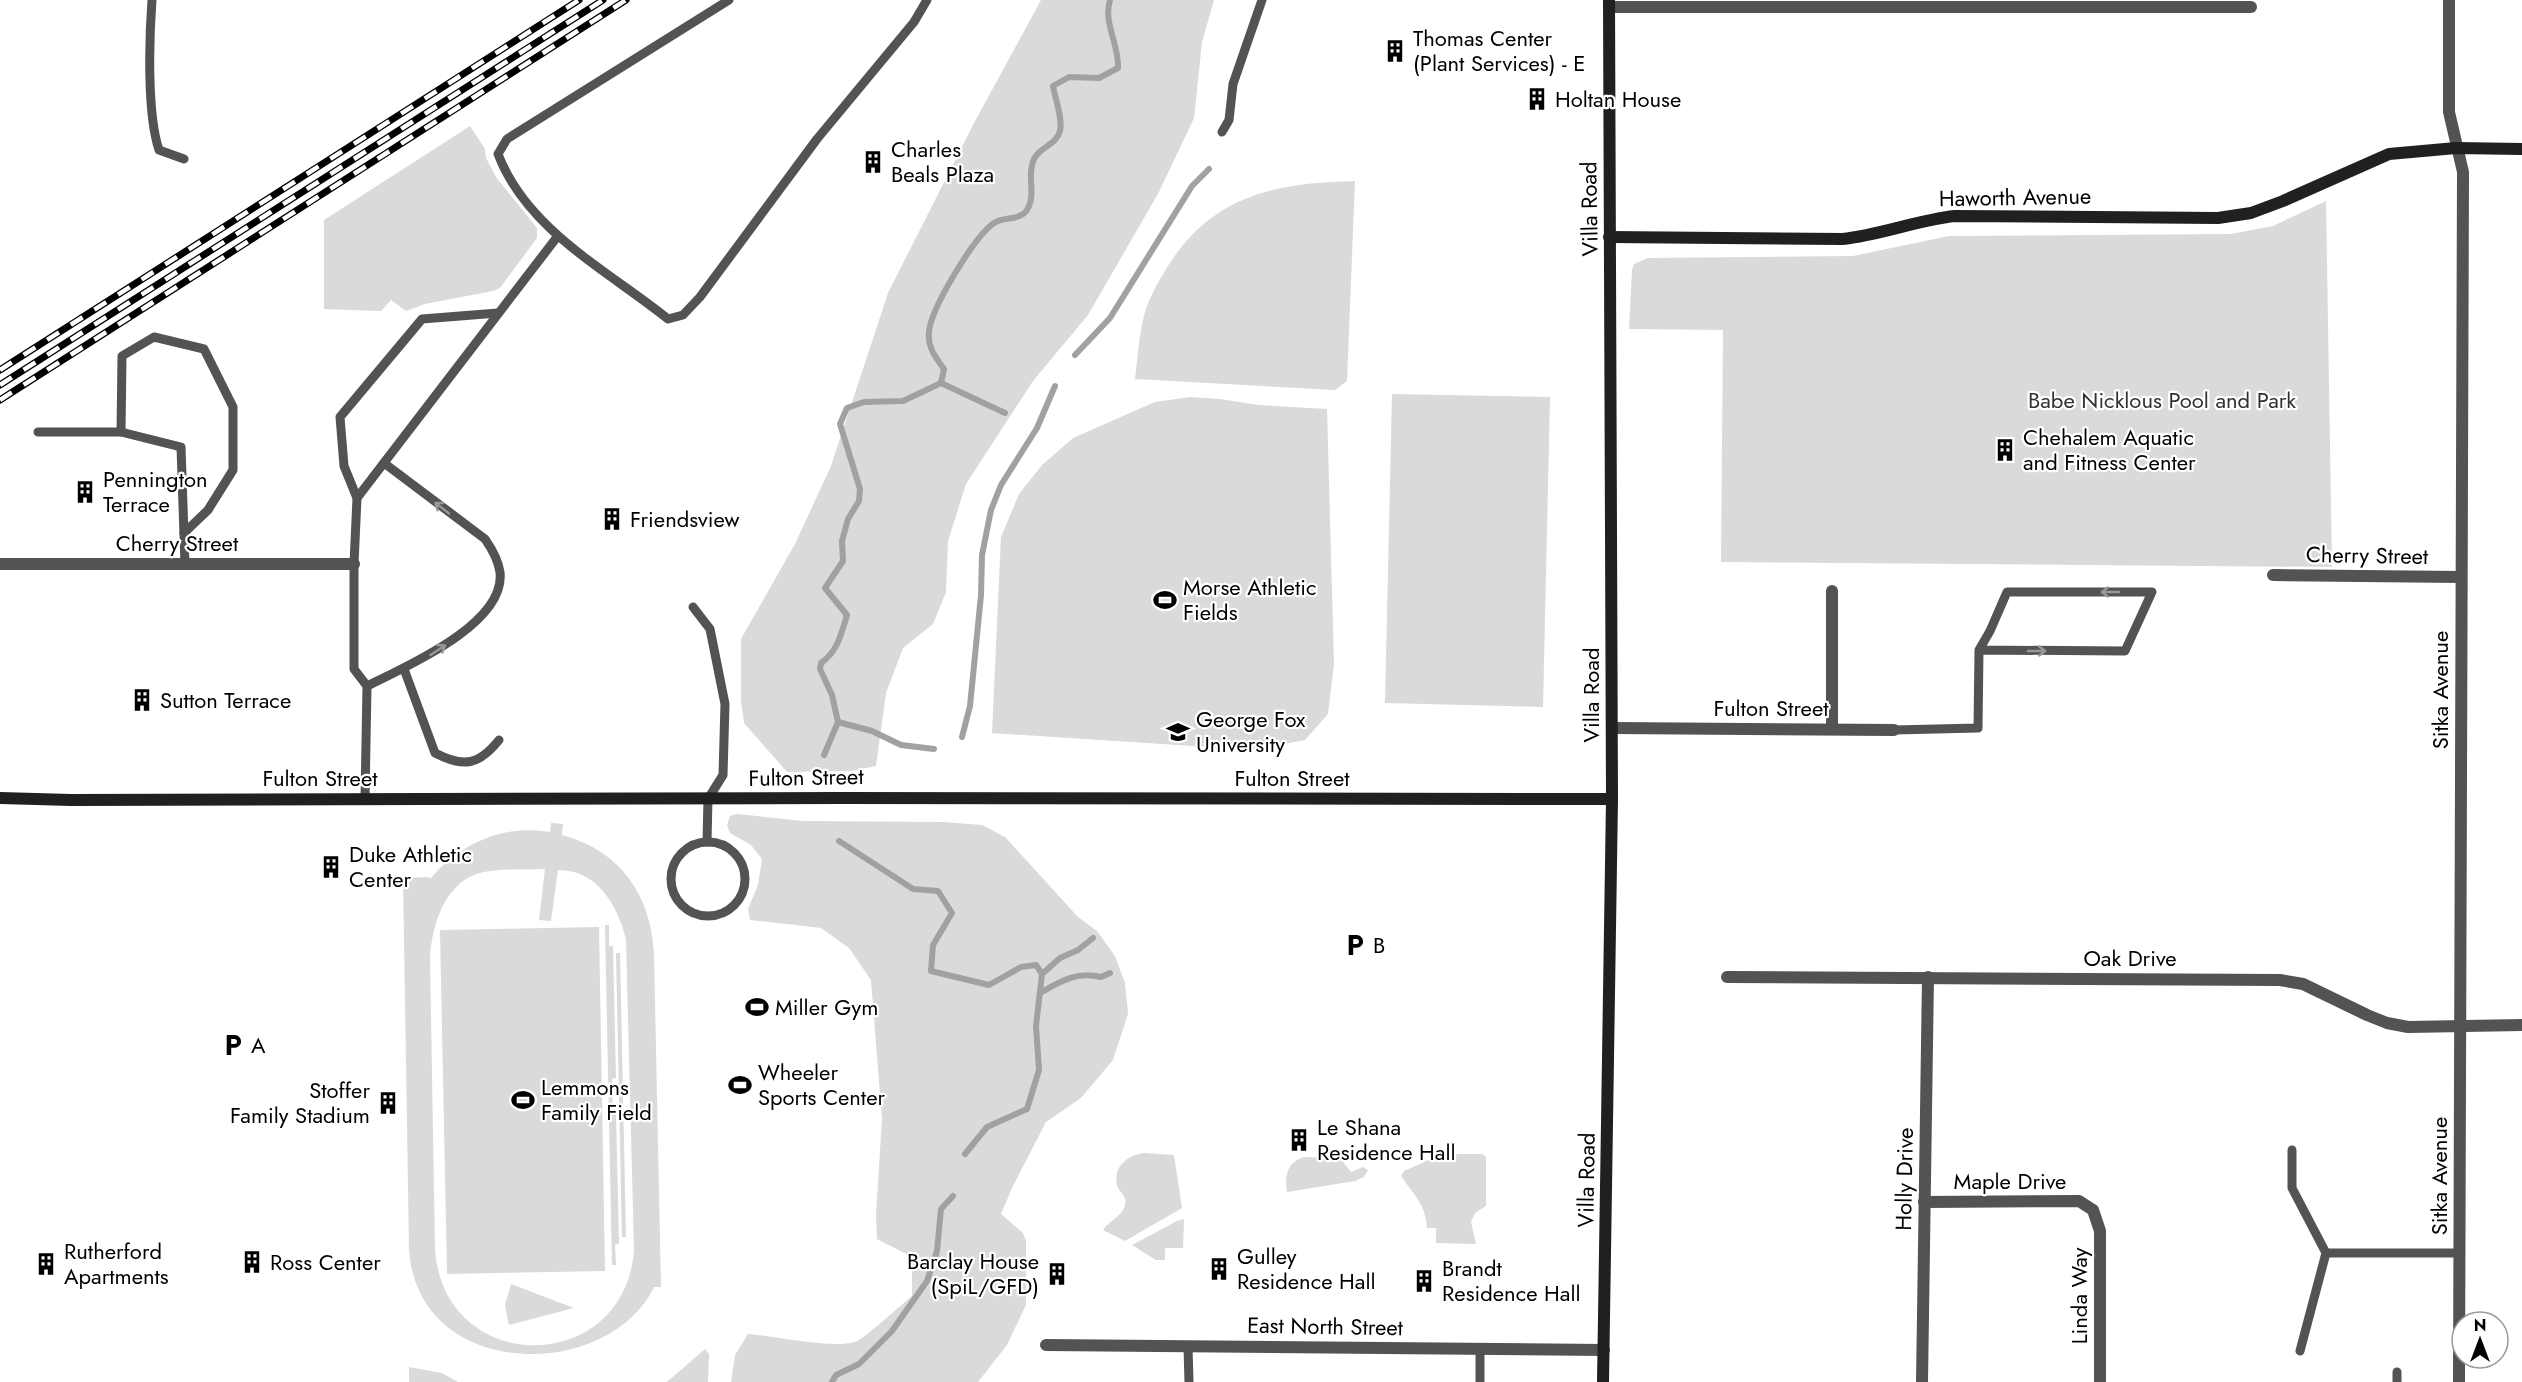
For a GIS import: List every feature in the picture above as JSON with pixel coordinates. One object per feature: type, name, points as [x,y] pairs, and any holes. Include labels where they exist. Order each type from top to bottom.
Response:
[{"type":"street","name":"Sitka Avenue","points":[[2449,0],[2449,112],[2463,172],[2459,1382]]},
{"type":"street","points":[[1609,3],[2251,7]]},
{"type":"street","name":"Villa Road","points":[[1603,1382],[1612,799],[1609,3]]},
{"type":"street","name":"Haworth Avenue","points":[[1609,237],[1842,239],[1868,237],[1928,219],[1955,216],[2218,218],[2251,213],[2389,154],[2456,148],[2522,149]]},
{"type":"street","name":"Cherry Street","points":[[0,564],[354,564]]},
{"type":"street","name":"Cherry Street","points":[[2273,575],[2461,578]]},
{"type":"street","points":[[1833,591],[1833,729]]},
{"type":"street","name":"Fulton Street","points":[[1612,728],[1894,730]]},
{"type":"street","name":"Fulton Street","points":[[0,798],[71,800],[945,797],[1612,799]]},
{"type":"street","name":"Oak Drive","points":[[1727,977],[2280,980],[2303,984],[2387,1023],[2408,1027],[2522,1025]]},
{"type":"street","name":"Holly Drive","points":[[1922,1382],[1928,977]]},
{"type":"street","name":"Maple Drive","points":[[1924,1202],[2079,1201],[2093,1210]]},
{"type":"street","name":"Linda Way","points":[[2093,1210],[2100,1231],[2100,1382]]},
{"type":"street","name":"East North Street","points":[[1046,1345],[1604,1350]]},
{"type":"lane","points":[[152,0],[150,27],[154,134],[159,150],[184,159]]},
{"type":"lane","points":[[729,0],[507,139],[498,154],[507,178],[557,237],[668,319],[683,315],[700,297],[817,139],[914,22],[927,0]]},
{"type":"lane","points":[[1222,132],[1229,120],[1233,84],[1262,0]]},
{"type":"lane","points":[[357,498],[557,237]]},
{"type":"lane","points":[[365,799],[367,686],[354,669],[354,564],[357,498],[344,466],[340,417],[422,319],[498,313]]},
{"type":"lane","points":[[121,432],[122,356],[154,337],[204,349],[232,407],[233,470],[208,510],[184,533]]},
{"type":"lane","points":[[38,432],[121,432],[181,447],[185,564]]},
{"type":"lane","points":[[367,686],[419,662],[453,640],[476,621],[494,601],[500,573],[495,554],[485,539],[384,463]]},
{"type":"lane","points":[[1894,730],[1978,728],[1978,650],[1990,632],[2007,592],[2152,592],[2124,651],[1978,650]]},
{"type":"lane","points":[[693,607],[710,629],[725,704],[723,775],[708,799],[708,842]]},
{"type":"lane","points":[[404,669],[435,753],[458,762],[471,761],[486,756],[499,740]]},
{"type":"lane","points":[[708,842],[722,844],[734,852],[742,864],[746,878],[743,892],[735,904],[723,913],[709,916],[695,913],[683,906],[675,894],[671,880],[674,866],[681,853],[693,845],[708,842]]},
{"type":"lane","points":[[2292,1150],[2292,1188],[2326,1252],[2300,1352]]},
{"type":"lane","points":[[2326,1252],[2460,1253]]},
{"type":"lane","points":[[1188,1346],[1189,1382]]},
{"type":"lane","points":[[1480,1349],[1480,1382]]},
{"type":"green space","points":[[1041,0],[1214,0],[1202,42],[1194,118],[1159,192],[1088,315],[1033,381],[966,484],[948,541],[946,592],[933,624],[903,648],[886,693],[876,766],[852,771],[787,772],[744,723],[741,701],[741,639],[795,544],[831,466],[888,293],[974,123]]},
{"type":"green space","points":[[470,126],[485,149],[486,158],[496,177],[537,228],[537,238],[500,288],[425,304],[406,311],[391,300],[381,311],[324,309],[324,220]]},
{"type":"green space","points":[[1355,181],[1347,381],[1335,390],[1135,379],[1140,333],[1147,306],[1168,266],[1194,233],[1233,204],[1255,195],[1303,185]]},
{"type":"green space","name":"Babe Nicklous Pool and Park","points":[[2326,201],[2332,567],[1721,562],[1723,330],[1629,329],[1632,270],[1634,264],[1648,258],[1853,256],[1949,236],[2231,234],[2273,226]]},
{"type":"green space","points":[[1392,394],[1550,397],[1543,707],[1385,703]]},
{"type":"green space","name":"Morse Athletic Fields","points":[[1190,397],[1258,405],[1327,409],[1334,664],[1328,714],[1305,740],[1254,750],[992,733],[1001,537],[1019,494],[1042,465],[1073,438],[1155,402]]},
{"type":"green space","points":[[737,814],[803,821],[944,822],[982,825],[1005,837],[1078,917],[1097,931],[1115,956],[1125,983],[1128,1014],[1113,1060],[1081,1098],[1046,1122],[1001,1214],[1023,1233],[1026,1241],[1026,1305],[1007,1345],[978,1382],[731,1382],[735,1355],[748,1334],[818,1343],[855,1342],[912,1296],[912,1257],[877,1239],[876,1215],[882,1119],[871,980],[849,948],[821,928],[750,920],[748,909],[758,885],[762,859],[751,845],[730,833],[727,825],[730,816]]},
{"type":"green space","points":[[551,823],[563,824],[562,835],[583,842],[616,864],[629,878],[639,895],[652,933],[661,1287],[654,1287],[631,1318],[598,1340],[559,1352],[518,1354],[478,1345],[444,1324],[420,1293],[409,1249],[403,878],[429,877],[430,879],[455,856],[483,839],[515,831],[550,832]],"holes":[[[545,869],[539,920],[551,921],[558,870],[572,872],[584,876],[603,891],[617,913],[626,939],[634,1251],[623,1293],[599,1322],[568,1340],[533,1345],[499,1339],[468,1321],[445,1291],[435,1249],[430,957],[434,931],[444,905],[451,893],[471,876],[499,870]]]},
{"type":"green space","points":[[605,925],[609,925],[609,946],[613,946],[616,1078],[612,1079],[613,1114],[616,1114],[619,1244],[615,1244],[616,1265],[612,1265]]},
{"type":"green space","name":"Lemmons Family Field","points":[[599,927],[605,1271],[447,1274],[440,930]]},
{"type":"green space","points":[[616,953],[620,953],[626,1237],[622,1237]]},
{"type":"green space","points":[[1144,1153],[1174,1155],[1182,1208],[1125,1241],[1103,1230],[1125,1206],[1125,1199],[1117,1185],[1117,1172],[1127,1159]]},
{"type":"green space","points":[[1442,1154],[1482,1154],[1486,1157],[1486,1206],[1475,1213],[1471,1222],[1476,1244],[1436,1243],[1436,1228],[1427,1228],[1421,1206],[1401,1176],[1404,1171]]},
{"type":"green space","points":[[1304,1157],[1334,1158],[1342,1161],[1351,1172],[1363,1167],[1368,1170],[1364,1177],[1355,1181],[1287,1192],[1286,1181],[1290,1166]]},
{"type":"green space","points":[[1184,1219],[1183,1248],[1165,1248],[1165,1260],[1156,1260],[1132,1245],[1177,1221]]},
{"type":"green space","points":[[511,1284],[574,1308],[509,1325],[505,1305]]},
{"type":"green space","points":[[705,1349],[709,1354],[708,1382],[667,1382]]},
{"type":"green space","points":[[409,1367],[442,1373],[458,1382],[409,1382]]},
{"type":"waterway","points":[[824,755],[838,722],[832,695],[820,669],[821,663],[838,642],[847,615],[825,588],[843,561],[842,541],[848,519],[859,501],[860,489],[840,424],[847,408],[864,402],[903,401],[941,383],[944,369],[929,343],[929,332],[937,307],[965,257],[986,231],[994,223],[1020,216],[1027,210],[1031,199],[1031,171],[1034,159],[1054,141],[1060,131],[1060,115],[1053,86],[1069,77],[1099,78],[1118,68],[1108,17],[1110,0]]},
{"type":"waterway","points":[[1075,355],[1110,318],[1192,186],[1209,169]]},
{"type":"waterway","points":[[941,383],[1005,413]]},
{"type":"waterway","points":[[962,737],[970,706],[981,595],[982,555],[991,510],[1001,485],[1037,428],[1055,386]]},
{"type":"waterway","points":[[838,722],[872,731],[901,745],[934,749]]},
{"type":"waterway","points":[[839,841],[913,889],[938,891],[952,913],[933,945],[931,971],[989,985],[1021,967],[1036,965],[1042,974],[1036,1026],[1039,1070],[1027,1109],[987,1127],[965,1154]]},
{"type":"waterway","points":[[1042,974],[1060,958],[1078,950],[1093,938]]},
{"type":"waterway","points":[[1040,993],[1069,978],[1084,975],[1101,977],[1110,973]]},
{"type":"waterway","points":[[832,1382],[836,1375],[859,1364],[892,1331],[927,1281],[937,1251],[941,1209],[953,1196]]},
{"type":"railway","points":[[0,370],[579,0]]},
{"type":"railway","points":[[0,385],[603,0]]},
{"type":"railway","points":[[0,400],[626,0]]},
{"type":"place","name":"Thomas Center (Plant Services) - E","points":[[1395,51]]},
{"type":"place","name":"Holtan House","points":[[1537,99]]},
{"type":"place","name":"Charles Beals Plaza","points":[[873,162]]},
{"type":"place","name":"Chehalem Aquatic and Fitness Center","points":[[2005,450]]},
{"type":"place","name":"Pennington Terrace","points":[[85,492]]},
{"type":"place","name":"Friendsview","points":[[612,519]]},
{"type":"place","name":"Morse Athletic Fields","points":[[1165,600]]},
{"type":"place","name":"Sutton Terrace","points":[[142,700]]},
{"type":"place","name":"George Fox University","points":[[1178,732]]},
{"type":"place","name":"Duke Athletic Center","points":[[331,867]]},
{"type":"place","name":"B","points":[[1355,945]]},
{"type":"place","name":"Miller Gym","points":[[757,1007]]},
{"type":"place","name":"A","points":[[233,1045]]},
{"type":"place","name":"Wheeler Sports Center","points":[[740,1085]]},
{"type":"place","name":"Lemmons Family Field","points":[[523,1100]]},
{"type":"place","name":"Stoffer Family Stadium","points":[[388,1103]]},
{"type":"place","name":"Le Shana Residence Hall","points":[[1299,1140]]},
{"type":"place","name":"Ross Center","points":[[252,1262]]},
{"type":"place","name":"Rutherford Apartments","points":[[46,1264]]},
{"type":"place","name":"Gulley Residence Hall","points":[[1219,1269]]},
{"type":"place","name":"Barclay House (SpiL/GFD)","points":[[1057,1274]]},
{"type":"place","name":"Brandt Residence Hall","points":[[1424,1281]]}]
